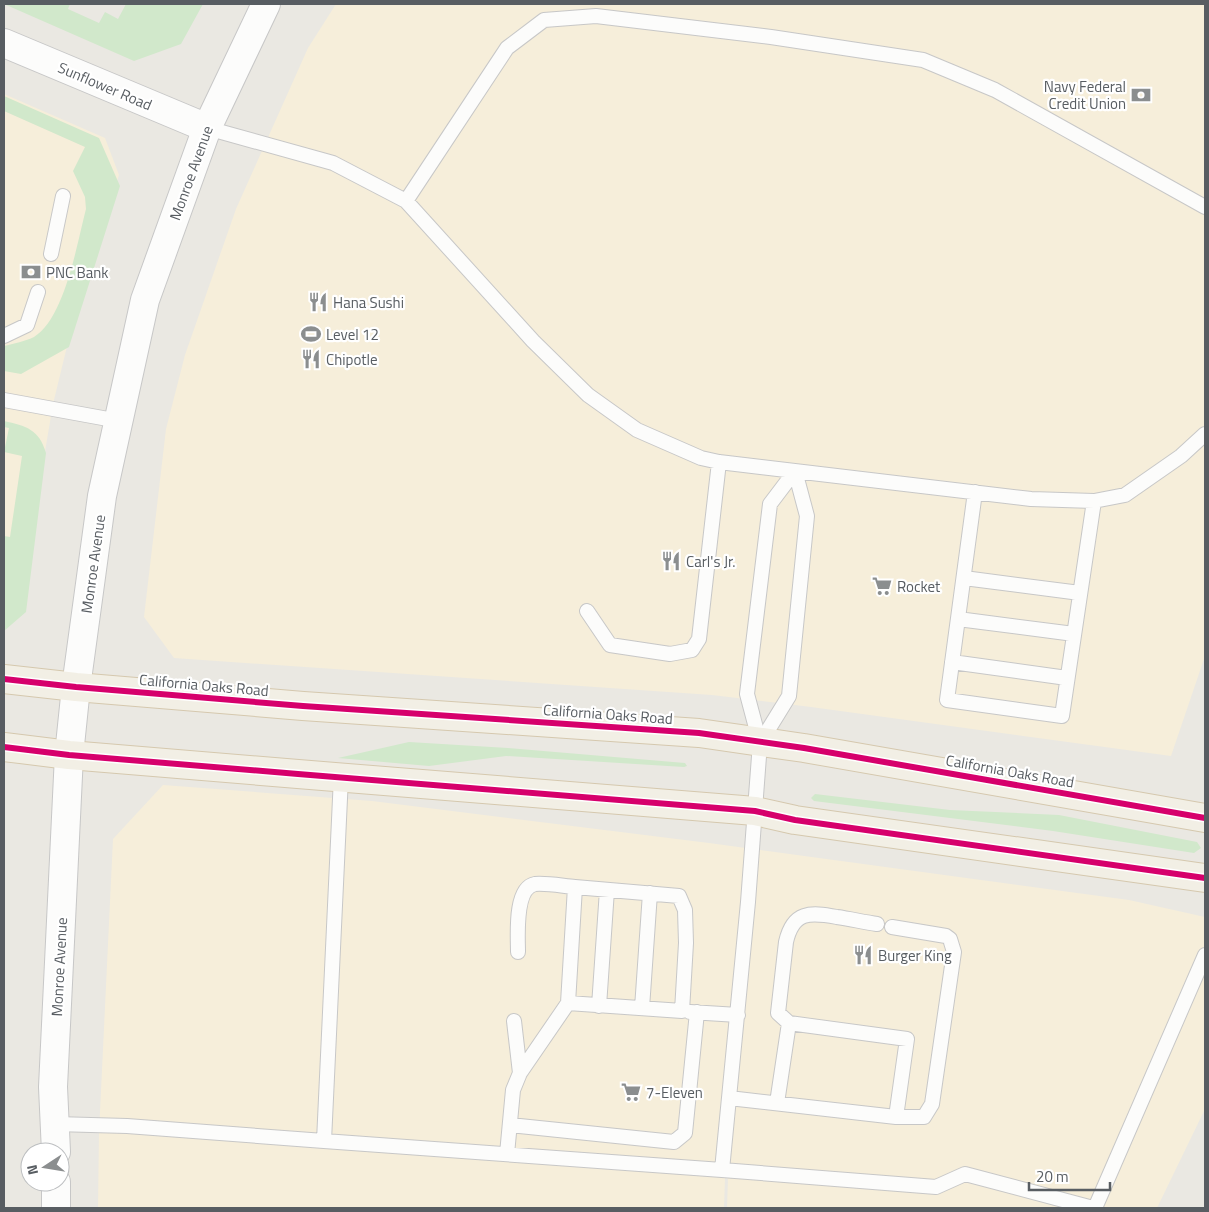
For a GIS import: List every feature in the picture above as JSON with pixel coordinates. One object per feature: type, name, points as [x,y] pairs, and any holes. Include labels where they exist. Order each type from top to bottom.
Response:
[{"type":"main road","name":"California Oaks Road","points":[[4,679],[303,706],[699,733],[804,748],[1205,818]]},
{"type":"main road","points":[[4,747],[69,755],[755,811],[795,820],[1205,878]]},
{"type":"street","name":"Monroe Avenue","points":[[56,1142],[54,1087],[69,755],[76,687],[102,496],[146,300],[206,128],[266,4]]},
{"type":"street","name":"Sunflower Road","points":[[4,43],[206,128]]},
{"type":"street","points":[[56,1192],[56,1208]]},
{"type":"lane","points":[[406,201],[507,48],[544,20],[596,16],[771,37],[923,60],[995,90],[1205,208]]},
{"type":"lane","points":[[206,128],[333,163],[406,201],[533,341],[588,396],[637,430],[701,458],[719,462],[1031,499],[1094,501],[1125,495],[1181,456],[1205,434]]},
{"type":"lane","points":[[51,254],[63,196]]},
{"type":"lane","points":[[4,336],[27,325],[38,292]]},
{"type":"lane","points":[[4,400],[119,421]]},
{"type":"lane","points":[[588,612],[610,645],[670,654],[692,650],[699,639],[719,462]]},
{"type":"lane","points":[[722,1170],[738,1015],[760,743],[747,694],[770,504],[795,471]]},
{"type":"lane","points":[[760,743],[789,696],[807,516],[795,471]]},
{"type":"lane","points":[[975,492],[947,700],[1062,716],[1094,501]]},
{"type":"lane","points":[[964,578],[1080,593]]},
{"type":"lane","points":[[958,619],[1074,634]]},
{"type":"lane","points":[[952,662],[1068,678]]},
{"type":"lane","points":[[324,1141],[341,777]]},
{"type":"lane","points":[[518,952],[520,903],[525,890],[534,884],[679,896],[685,910],[686,944],[682,1011]]},
{"type":"lane","points":[[507,1154],[513,1090],[520,1073],[568,1003],[575,887]]},
{"type":"lane","points":[[599,1006],[607,890]]},
{"type":"lane","points":[[642,1008],[650,893]]},
{"type":"lane","points":[[877,924],[816,913],[803,916],[794,923],[788,931],[786,942],[778,1013],[788,1023],[906,1038],[896,1117]]},
{"type":"lane","points":[[729,1098],[896,1117],[924,1117],[932,1104],[954,952],[950,940],[946,936],[892,927]]},
{"type":"lane","points":[[55,1124],[127,1126],[936,1187],[965,1174],[1094,1208],[1205,955]]},
{"type":"lane","points":[[568,1003],[738,1015]]},
{"type":"lane","points":[[510,1125],[674,1142],[685,1133],[697,1012]]},
{"type":"lane","points":[[514,1021],[520,1073]]},
{"type":"lane","points":[[777,1103],[788,1023]]},
{"type":"shaded area","points":[[336,4],[1205,4],[1205,656],[1171,756],[712,695],[174,658],[144,617],[166,429],[185,355],[236,209],[308,48]]},
{"type":"shaded area","points":[[4,94],[105,138],[119,175],[85,278],[71,330],[53,404],[35,511],[4,627]]},
{"type":"shaded area","points":[[163,785],[372,801],[709,843],[1129,900],[1205,917],[1205,1109],[1157,1208],[727,1208],[728,1179],[725,1178],[724,1208],[98,1208],[99,1133],[113,839]]},
{"type":"green space","points":[[4,4],[70,4],[68,9],[99,23],[105,12],[118,19],[126,4],[203,4],[181,44],[134,61]]},
{"type":"green space","points":[[4,96],[99,138],[120,186],[69,347],[21,374],[4,371],[4,346],[34,337],[45,327],[62,297],[74,259],[86,209],[85,197],[73,171],[85,147],[4,111]]},
{"type":"green space","points":[[4,421],[31,430],[40,439],[46,453],[26,612],[4,631],[4,536],[10,537],[22,456],[4,452],[9,428],[4,427]]},
{"type":"green space","points":[[409,742],[508,748],[685,763],[687,766],[506,756],[429,766],[338,758]]},
{"type":"green space","points":[[815,794],[950,810],[1059,815],[1197,842],[1201,848],[1194,853],[1053,831],[814,801],[811,798]]},
{"type":"cycle path","points":[[4,679],[303,706],[699,733],[804,748],[1205,818]]},
{"type":"cycle path","points":[[4,747],[69,755],[755,811],[795,820],[1205,878]]},
{"type":"place","name":"Navy Federal Credit Union","points":[[1141,95]]},
{"type":"place","name":"PNC Bank","points":[[31,272]]},
{"type":"place","name":"Hana Sushi","points":[[318,302]]},
{"type":"place","name":"Level 12","points":[[311,334]]},
{"type":"place","name":"Chipotle","points":[[311,359]]},
{"type":"place","name":"Carl's Jr.","points":[[671,561]]},
{"type":"place","name":"Rocket","points":[[882,586]]},
{"type":"place","name":"Burger King","points":[[863,955]]},
{"type":"place","name":"7-Eleven","points":[[631,1092]]}]
